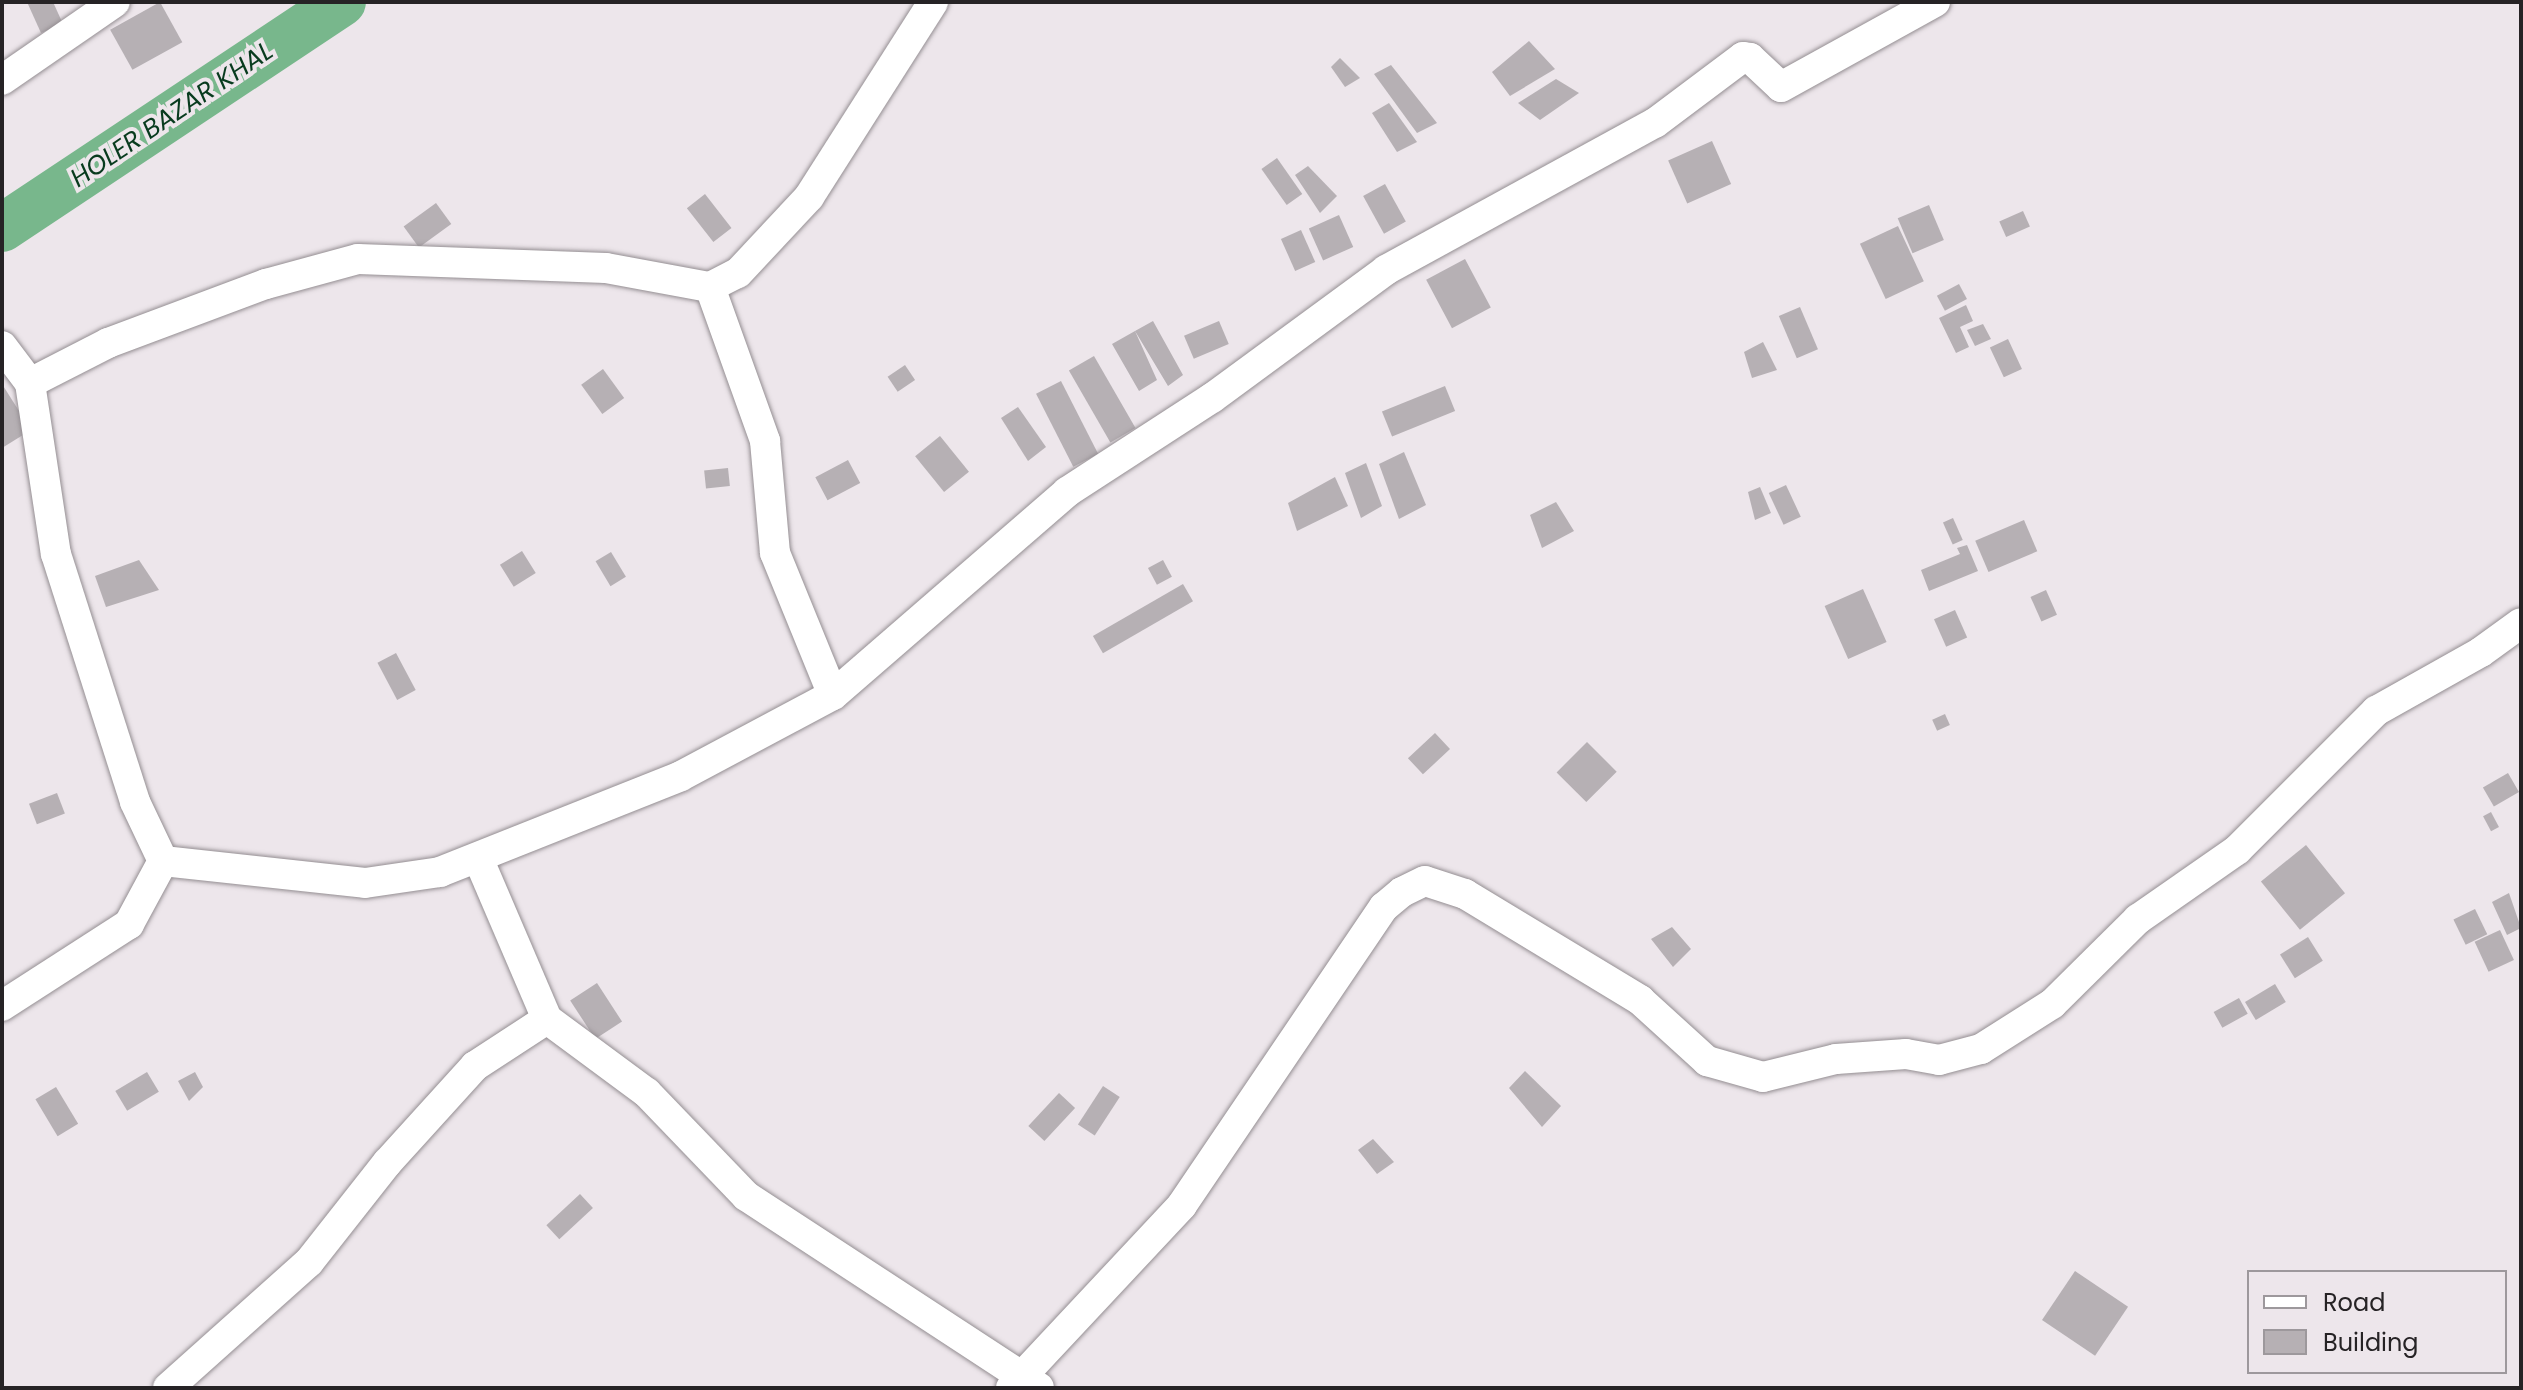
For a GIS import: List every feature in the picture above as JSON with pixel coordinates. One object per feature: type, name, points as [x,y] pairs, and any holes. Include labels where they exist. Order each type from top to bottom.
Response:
[{"type":"street","points":[[2,80],[115,2]]},
{"type":"street","points":[[30,383],[108,343],[266,284],[358,259],[606,268],[710,287],[738,273],[809,197],[933,2]]},
{"type":"street","points":[[163,861],[365,883],[440,872],[681,776],[833,695],[1067,492],[1212,398],[1386,270],[1655,123],[1743,57],[1750,58],[1781,87],[1935,2]]},
{"type":"street","points":[[710,287],[765,441],[775,553],[833,695]]},
{"type":"street","points":[[2,346],[30,383],[56,554],[135,802],[163,861]]},
{"type":"street","points":[[478,858],[547,1019],[647,1093],[746,1196],[1024,1385],[1182,1205],[1384,907],[1402,892],[1425,881],[1465,894],[1640,1000],[1707,1061],[1763,1077],[1836,1059],[1906,1054],[1939,1060],[1981,1049],[2052,1004],[2138,919],[2237,850],[2376,711],[2481,652],[2521,623]]},
{"type":"street","points":[[2,1006],[129,924],[163,861]]},
{"type":"street","points":[[168,1388],[309,1262],[387,1163],[475,1066],[547,1019]]},
{"type":"building","points":[[27,2],[53,2],[63,24],[41,33]]},
{"type":"building","points":[[160,2],[182,42],[132,70],[110,30]]},
{"type":"building","points":[[1529,41],[1555,69],[1510,96],[1492,72]]},
{"type":"building","points":[[1340,58],[1360,78],[1345,87],[1331,67]]},
{"type":"building","points":[[1391,65],[1437,123],[1417,133],[1374,74]]},
{"type":"building","points":[[1556,79],[1579,93],[1540,120],[1518,103]]},
{"type":"building","points":[[1389,103],[1417,142],[1397,152],[1372,113]]},
{"type":"building","points":[[1712,141],[1731,184],[1687,203],[1668,161]]},
{"type":"building","points":[[1277,158],[1302,194],[1287,205],[1261,169]]},
{"type":"building","points":[[1308,166],[1337,196],[1320,213],[1295,175]]},
{"type":"building","points":[[1385,184],[1406,222],[1384,234],[1363,196]]},
{"type":"building","points":[[705,194],[731,228],[713,242],[687,208]]},
{"type":"building","points":[[436,203],[451,224],[419,248],[404,227]]},
{"type":"building","points":[[1929,205],[1944,240],[1913,253],[1898,218]]},
{"type":"building","points":[[2023,211],[2030,227],[2006,237],[1999,222]]},
{"type":"building","points":[[1339,215],[1353,247],[1323,260],[1309,228]]},
{"type":"building","points":[[1898,226],[1924,281],[1886,299],[1860,244]]},
{"type":"building","points":[[1301,230],[1315,262],[1295,271],[1281,239]]},
{"type":"building","points":[[1465,259],[1491,308],[1452,328],[1426,280]]},
{"type":"building","points":[[1959,284],[1967,299],[1945,311],[1937,296]]},
{"type":"building","points":[[1966,305],[1973,321],[1960,327],[1969,347],[1956,353],[1939,318]]},
{"type":"building","points":[[1800,307],[1818,349],[1797,358],[1779,316]]},
{"type":"building","points":[[1153,321],[1183,375],[1168,386],[1135,331]]},
{"type":"building","points":[[1219,321],[1229,344],[1194,359],[1184,336]]},
{"type":"building","points":[[1983,324],[1991,339],[1975,346],[1967,330]]},
{"type":"building","points":[[1135,331],[1157,380],[1139,391],[1112,344]]},
{"type":"building","points":[[2008,339],[2022,369],[2004,377],[1990,347]]},
{"type":"building","points":[[1763,342],[1777,370],[1752,378],[1744,352]]},
{"type":"building","points":[[1094,356],[1136,428],[1110,442],[1069,370]]},
{"type":"building","points":[[905,365],[915,380],[898,392],[888,377]]},
{"type":"building","points":[[603,369],[624,398],[602,414],[581,385]]},
{"type":"building","points":[[1061,381],[1098,454],[1073,467],[1036,394]]},
{"type":"building","points":[[2,384],[31,430],[2,448]]},
{"type":"building","points":[[1445,386],[1455,411],[1392,437],[1382,411]]},
{"type":"building","points":[[1018,407],[1046,447],[1028,461],[1001,418]]},
{"type":"building","points":[[940,436],[969,472],[944,492],[915,456]]},
{"type":"building","points":[[1404,452],[1426,505],[1399,519],[1379,464]]},
{"type":"building","points":[[848,460],[860,483],[828,500],[815,477]]},
{"type":"building","points":[[1366,463],[1382,506],[1361,518],[1345,473]]},
{"type":"building","points":[[728,468],[730,486],[706,488],[704,471]]},
{"type":"building","points":[[1335,477],[1348,506],[1297,531],[1288,503]]},
{"type":"building","points":[[1786,485],[1801,517],[1784,525],[1769,493]]},
{"type":"building","points":[[1760,487],[1771,513],[1755,520],[1748,492]]},
{"type":"building","points":[[1556,502],[1574,531],[1542,548],[1530,515]]},
{"type":"building","points":[[1953,518],[1963,540],[1953,544],[1943,522]]},
{"type":"building","points":[[2024,520],[2037,551],[1988,572],[1975,541]]},
{"type":"building","points":[[1967,545],[1978,571],[1929,591],[1921,570],[1960,554],[1957,548]]},
{"type":"building","points":[[522,551],[536,573],[514,587],[500,565]]},
{"type":"building","points":[[611,552],[626,577],[611,586],[596,561]]},
{"type":"building","points":[[139,560],[159,590],[106,607],[95,576]]},
{"type":"building","points":[[1163,560],[1172,577],[1157,585],[1148,568]]},
{"type":"building","points":[[1183,584],[1193,601],[1103,653],[1093,636]]},
{"type":"building","points":[[1863,589],[1887,642],[1848,659],[1825,606]]},
{"type":"building","points":[[2046,590],[2057,615],[2041,622],[2030,597]]},
{"type":"building","points":[[1955,610],[1967,637],[1946,647],[1934,619]]},
{"type":"building","points":[[396,653],[416,690],[397,700],[377,663]]},
{"type":"building","points":[[1945,714],[1950,725],[1937,731],[1932,720]]},
{"type":"building","points":[[1435,733],[1450,749],[1423,774],[1408,758]]},
{"type":"building","points":[[1587,742],[1617,772],[1586,802],[1557,772]]},
{"type":"building","points":[[2508,773],[2519,792],[2494,807],[2483,788]]},
{"type":"building","points":[[57,793],[65,814],[37,824],[29,804]]},
{"type":"building","points":[[2491,812],[2499,827],[2491,831],[2483,816]]},
{"type":"building","points":[[2306,845],[2345,893],[2300,930],[2261,882]]},
{"type":"building","points":[[2509,893],[2521,928],[2507,935],[2492,902]]},
{"type":"building","points":[[2475,909],[2487,934],[2466,945],[2453,920]]},
{"type":"building","points":[[1672,927],[1691,949],[1673,967],[1651,939]]},
{"type":"building","points":[[2500,930],[2514,960],[2489,972],[2475,942]]},
{"type":"building","points":[[2308,937],[2323,961],[2295,978],[2280,954]]},
{"type":"building","points":[[597,983],[622,1022],[595,1039],[570,1000]]},
{"type":"building","points":[[2275,984],[2286,1002],[2256,1020],[2245,1002]]},
{"type":"building","points":[[2239,998],[2248,1014],[2222,1028],[2214,1012]]},
{"type":"building","points":[[1525,1071],[1561,1106],[1542,1127],[1509,1088]]},
{"type":"building","points":[[147,1072],[159,1092],[127,1111],[115,1091]]},
{"type":"building","points":[[195,1072],[203,1087],[189,1101],[178,1081]]},
{"type":"building","points":[[1103,1086],[1120,1097],[1095,1135],[1078,1125]]},
{"type":"building","points":[[56,1087],[78,1124],[58,1136],[35,1099]]},
{"type":"building","points":[[1059,1093],[1075,1108],[1044,1141],[1028,1126]]},
{"type":"building","points":[[1373,1139],[1394,1162],[1377,1174],[1358,1150]]},
{"type":"building","points":[[580,1194],[593,1208],[559,1239],[546,1225]]},
{"type":"building","points":[[2075,1271],[2128,1307],[2095,1356],[2042,1320]]},
{"type":"waterway","name":"HOLER BAZAR KHAL","points":[[2,228],[342,2]]}]
